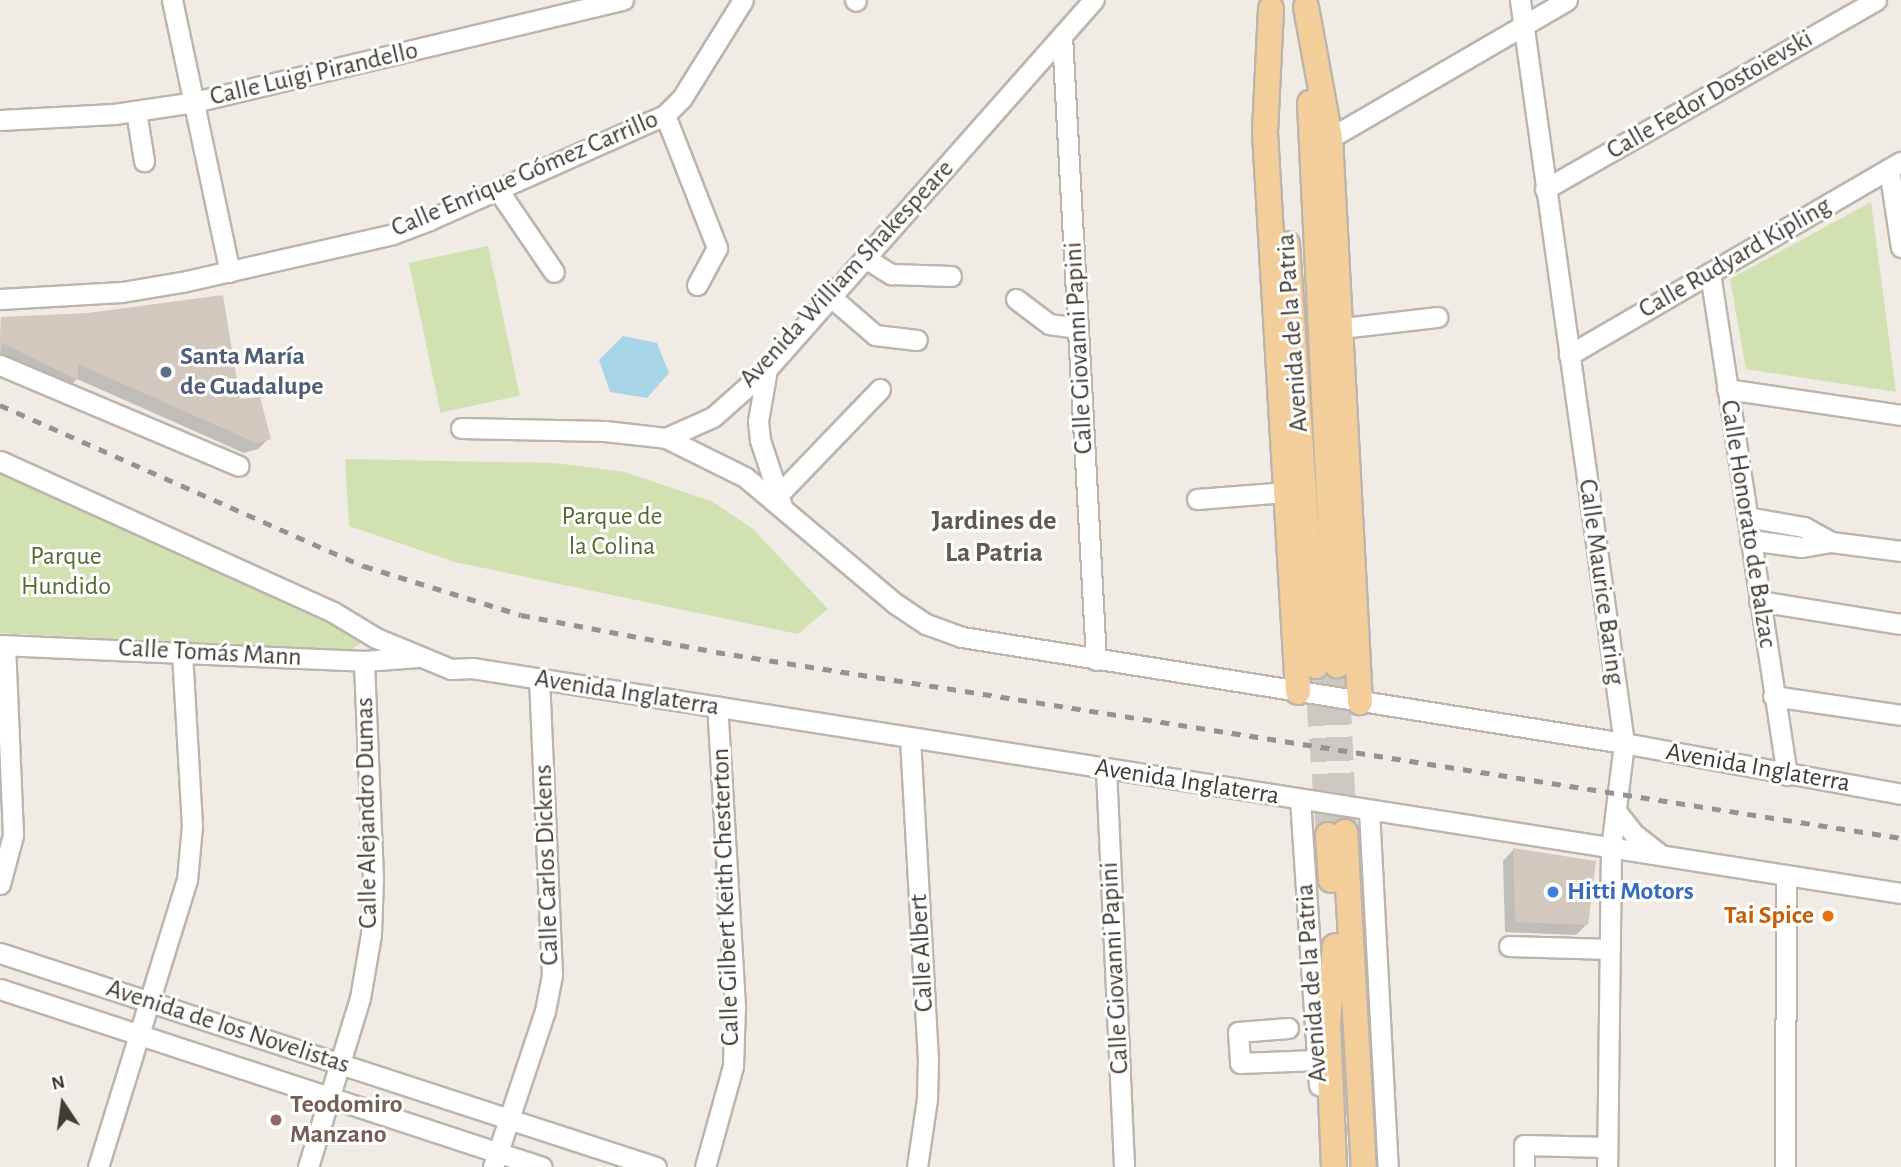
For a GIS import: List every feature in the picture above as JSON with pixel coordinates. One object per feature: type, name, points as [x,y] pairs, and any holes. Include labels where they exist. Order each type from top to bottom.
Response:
[{"type":"main road","points":[[1306,3],[1330,138],[1360,702]]},
{"type":"main road","name":"Avenida de la Patria","points":[[1271,4],[1327,665],[1306,3]]},
{"type":"main road","points":[[1271,4],[1265,133],[1298,692]]},
{"type":"main road","name":"Avenida de la Patria","points":[[1336,834],[1343,946],[1364,1167]]},
{"type":"main road","points":[[1334,1167],[1328,1021],[1343,946]]},
{"type":"main road","points":[[1343,946],[1377,1167]]},
{"type":"main road","name":"Avenida de la Patria","points":[[1343,946],[1347,1167]]},
{"type":"street","points":[[172,0],[230,272]]},
{"type":"street","name":"Calle Luigi Pirandello","points":[[0,120],[136,111],[194,102],[623,0]]},
{"type":"street","name":"Calle Enrique Gómez Carrillo","points":[[0,299],[122,292],[230,272],[393,234],[665,115],[682,98],[743,0]]},
{"type":"street","name":"Avenida William Shakespeare","points":[[666,438],[713,417],[767,369],[1094,0]]},
{"type":"street","name":"Calle Maurice Baring","points":[[1520,0],[1521,26],[1624,744],[1611,849],[1607,1167]]},
{"type":"street","points":[[1330,138],[1567,0]]},
{"type":"street","name":"Calle Fedor Dostoievski","points":[[1545,190],[1876,0]]},
{"type":"street","name":"Calle Giovanni Papini","points":[[1062,36],[1097,660]]},
{"type":"street","points":[[136,111],[144,162]]},
{"type":"street","points":[[665,115],[717,248],[697,285]]},
{"type":"street","points":[[1895,166],[1901,247]]},
{"type":"street","name":"Calle Rudyard Kipling","points":[[1569,355],[1895,166]]},
{"type":"street","points":[[498,190],[554,272]]},
{"type":"street","points":[[865,258],[891,274],[951,276]]},
{"type":"street","name":"Calle Honorato de Balzac","points":[[1710,273],[1787,775]]},
{"type":"street","points":[[831,297],[874,335],[917,340]]},
{"type":"street","points":[[1016,299],[1049,324],[1078,328]]},
{"type":"street","points":[[1342,328],[1437,317]]},
{"type":"street","points":[[0,365],[239,466]]},
{"type":"street","points":[[767,369],[760,404],[760,440],[780,503]]},
{"type":"street","points":[[1727,389],[1901,415]]},
{"type":"street","points":[[736,395],[750,390],[760,404]]},
{"type":"street","points":[[780,503],[880,390]]},
{"type":"street","points":[[461,428],[605,431],[666,438]]},
{"type":"street","name":"Avenida Inglaterra","points":[[666,438],[745,477],[926,624],[962,637],[1624,744],[1901,794]]},
{"type":"street","name":"Avenida Inglaterra","points":[[0,461],[333,612],[376,638],[451,669],[472,668],[1901,893]]},
{"type":"street","points":[[1197,499],[1285,492]]},
{"type":"street","points":[[1747,517],[1804,527],[1831,542]]},
{"type":"street","points":[[1750,540],[1802,547],[1831,542],[1901,551]]},
{"type":"street","points":[[1759,601],[1901,624]]},
{"type":"street","name":"Avenida Inglaterra","points":[[333,612],[356,617],[472,668]]},
{"type":"street","points":[[0,884],[13,835],[2,645]]},
{"type":"street","name":"Calle Tomás Mann","points":[[2,645],[182,650],[363,661],[419,657]]},
{"type":"street","points":[[98,1167],[182,902],[190,854],[182,650]]},
{"type":"street","name":"Calle Alejandro Dumas","points":[[309,1167],[341,1064],[367,966],[373,907],[363,661]]},
{"type":"street","name":"Calle Carlos Dickens","points":[[495,1160],[545,1011],[552,975],[539,680]]},
{"type":"street","points":[[1773,696],[1901,715]]},
{"type":"street","name":"Calle Gilbert Keith Chesterton","points":[[705,1167],[733,1066],[736,1006],[717,707]]},
{"type":"street","name":"Calle Albert","points":[[910,738],[928,1058],[928,1099],[917,1167]]},
{"type":"street","name":"Calle Giovanni Papini","points":[[1106,769],[1124,1167]]},
{"type":"street","name":"Avenida de la Patria","points":[[1300,799],[1323,1167]]},
{"type":"street","points":[[1369,810],[1388,1167]]},
{"type":"street","points":[[1616,811],[1634,834],[1664,857]]},
{"type":"street","points":[[1785,1167],[1786,876]]},
{"type":"street","points":[[1509,946],[1609,949]]},
{"type":"street","name":"Avenida de los Novelistas","points":[[0,953],[656,1167]]},
{"type":"street","name":"Avenida de los Novelistas","points":[[0,989],[330,1097],[495,1160],[542,1167]]},
{"type":"street","points":[[1288,1028],[1237,1031],[1240,1063],[1317,1060]]},
{"type":"street","points":[[1524,1167],[1524,1145],[1607,1147]]},
{"type":"green space","points":[[1871,202],[1896,392],[1746,369],[1730,279]]},
{"type":"green space","points":[[488,246],[520,396],[441,412],[409,263]]},
{"type":"green space","name":"Parque de la Colina","points":[[345,459],[554,463],[625,472],[713,502],[753,529],[828,609],[798,634],[455,562],[349,526]]},
{"type":"green space","name":"Parque Hundido","points":[[0,473],[359,635],[361,643],[352,649],[314,649],[0,633]]},
{"type":"water","points":[[623,336],[657,343],[669,373],[647,398],[610,392],[599,360]]},
{"type":"building","name":"Santa María de Guadalupe","points":[[223,295],[240,399],[260,397],[271,439],[256,443],[78,364],[78,380],[0,342],[1,317],[88,313]]},
{"type":"building","name":"Hitti Motors","points":[[1513,848],[1596,861],[1588,925],[1515,922]]},
{"type":"tunnel","points":[[1337,665],[1345,832]]},
{"type":"tunnel","points":[[1316,666],[1328,835]]},
{"type":"railway","points":[[0,405],[364,566],[521,615],[716,652],[1901,838]]},
{"type":"place","name":"Santa María de Guadalupe","points":[[166,372]]},
{"type":"place","name":"Hitti Motors","points":[[1553,892]]},
{"type":"place","name":"Tai Spice","points":[[1828,916]]},
{"type":"place","name":"Teodomiro Manzano","points":[[276,1120]]},
{"type":"district","name":"Jardines de La Patria","points":[[994,537]]}]
